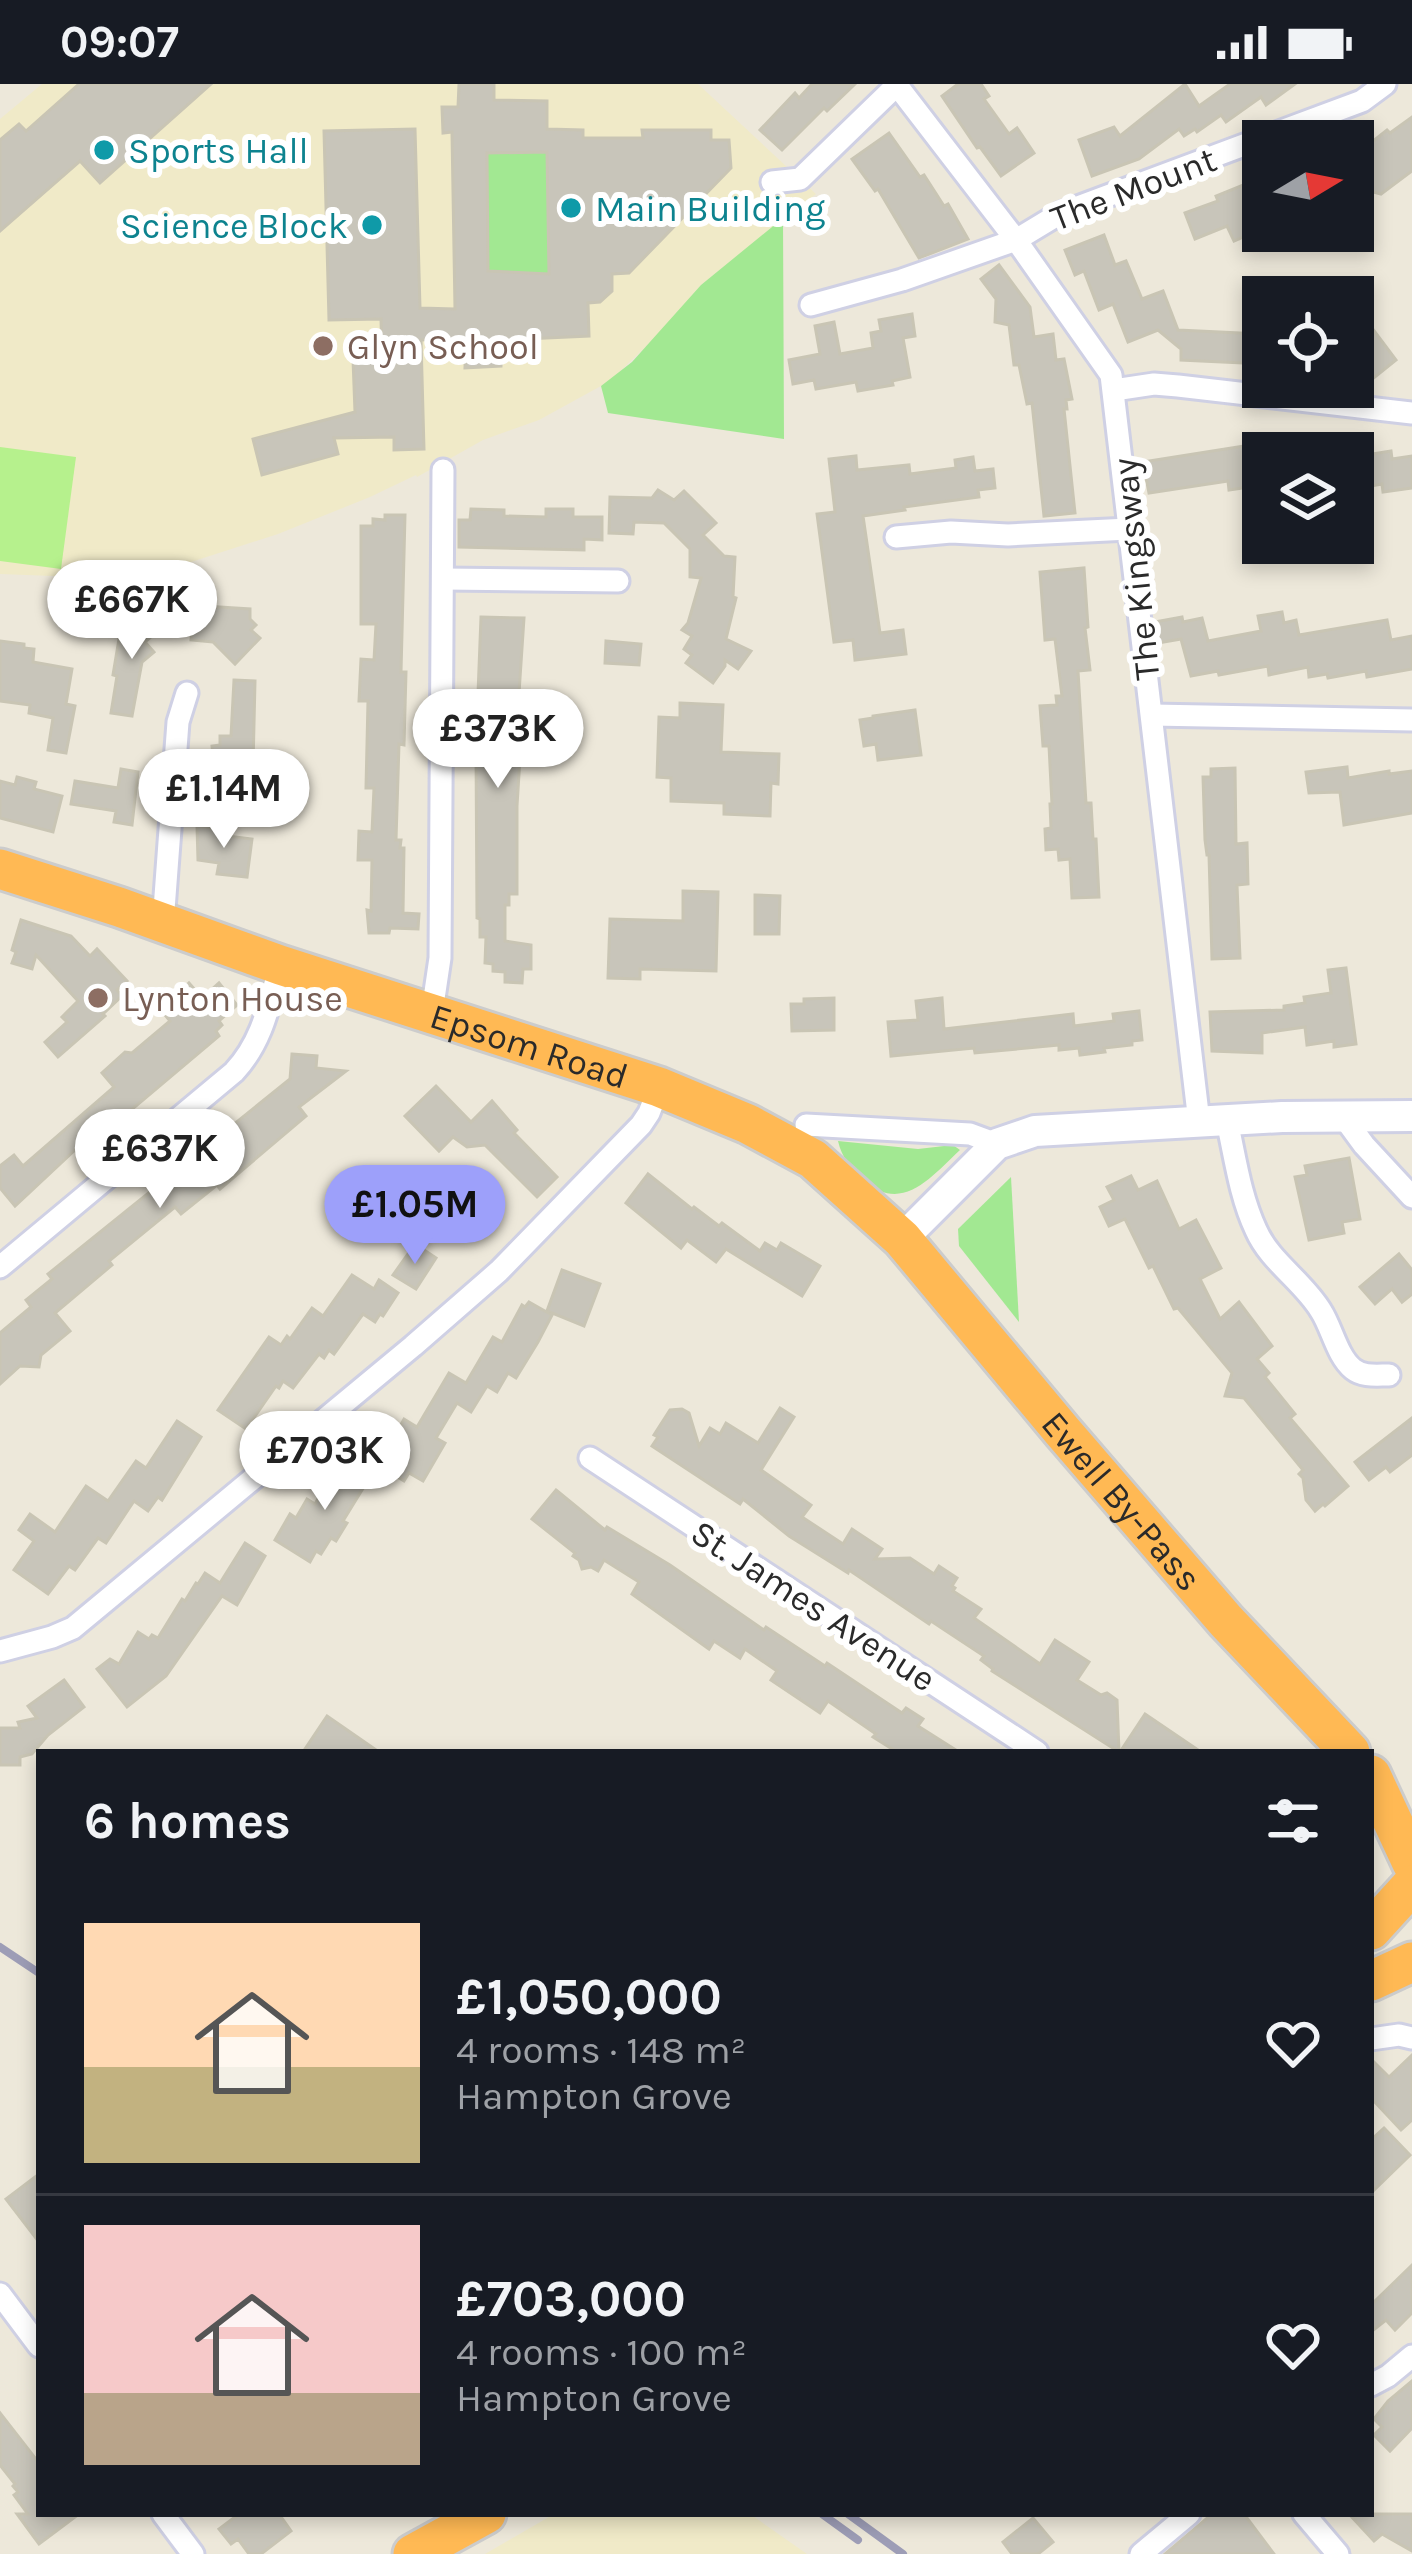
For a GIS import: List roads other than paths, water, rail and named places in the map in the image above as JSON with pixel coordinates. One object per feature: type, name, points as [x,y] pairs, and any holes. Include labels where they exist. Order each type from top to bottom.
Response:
[{"type":"highway","name":"Epsom Road","points":[[0,869],[659,1088],[748,1124],[813,1159],[902,1239]]},
{"type":"highway","name":"Ewell By-Pass","points":[[902,1239],[1226,1621],[1348,1749]]},
{"type":"highway","points":[[1374,1774],[1412,1787]]},
{"type":"highway","points":[[1374,1780],[1412,1863]]},
{"type":"highway","points":[[1374,1927],[1412,1885]]},
{"type":"highway","points":[[1374,1980],[1412,1963]]},
{"type":"highway","points":[[412,2554],[480,2517]]},
{"type":"street","name":"The Kingsway","points":[[772,182],[800,179],[897,84],[1108,367],[1145,679],[1213,1121],[1238,1174],[1257,1234],[1270,1253],[1312,1297],[1347,1364],[1358,1373],[1389,1375]]},
{"type":"street","name":"The Mount","points":[[811,305],[902,280],[1016,240],[1059,214],[1362,101],[1385,84]]},
{"type":"street","points":[[1114,390],[1154,384],[1412,413]]},
{"type":"street","points":[[432,1012],[440,958],[443,470]]},
{"type":"street","points":[[896,537],[1129,529]]},
{"type":"street","points":[[444,579],[618,581]]},
{"type":"street","points":[[164,923],[178,722],[188,693]]},
{"type":"street","points":[[1152,716],[1412,720]]},
{"type":"street","points":[[0,1267],[249,1056],[260,1037],[280,965]]},
{"type":"street","points":[[0,1652],[73,1628],[413,1346],[499,1271],[641,1125],[659,1088]]},
{"type":"street","points":[[1342,1115],[1412,1197]]},
{"type":"street","points":[[902,1239],[997,1144],[1035,1131],[1342,1115],[1412,1116]]},
{"type":"street","points":[[806,1125],[970,1134],[997,1144]]},
{"type":"street","name":"St. James Avenue","points":[[590,1459],[1032,1749]]},
{"type":"street","points":[[1374,2038],[1412,2038]]},
{"type":"street","points":[[0,2294],[36,2342]]},
{"type":"street","points":[[1374,2384],[1412,2356]]},
{"type":"street","points":[[165,2517],[193,2554]]},
{"type":"street","points":[[1142,2554],[1185,2517]]},
{"type":"street","points":[[1306,2517],[1337,2554]]},
{"type":"railway","points":[[0,1947],[36,1971]]},
{"type":"railway","points":[[826,2517],[858,2540]]},
{"type":"railway","points":[[852,2517],[903,2554]]},
{"type":"place","name":"Sports Hall","points":[[104,150]]},
{"type":"place","name":"Main Building","points":[[571,208]]},
{"type":"place","name":"Science Block","points":[[372,225]]},
{"type":"place","name":"Glyn School","points":[[323,346]]},
{"type":"place","name":"Lynton House","points":[[98,998]]}]
